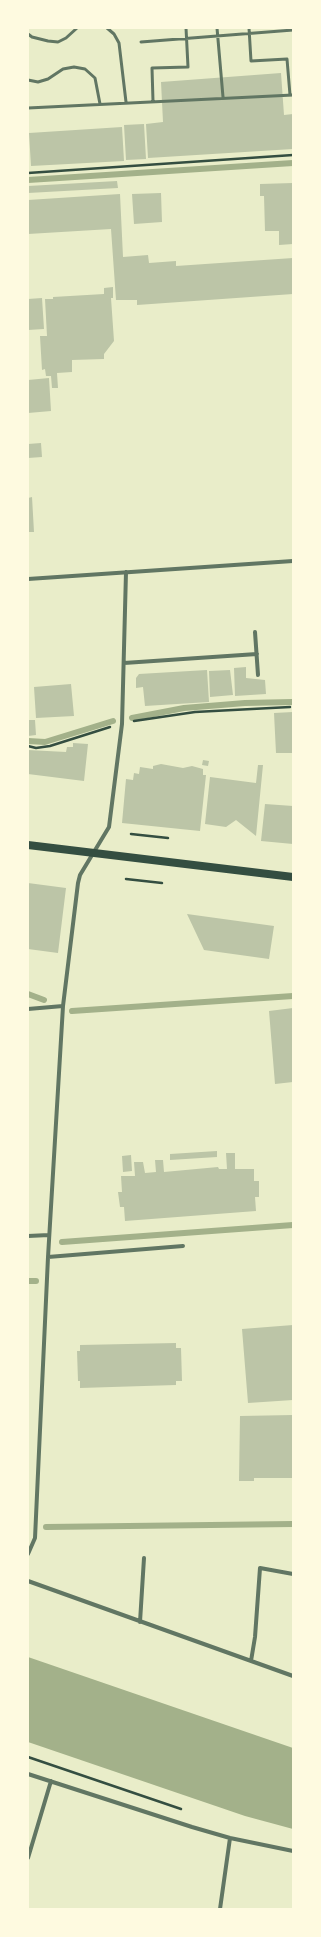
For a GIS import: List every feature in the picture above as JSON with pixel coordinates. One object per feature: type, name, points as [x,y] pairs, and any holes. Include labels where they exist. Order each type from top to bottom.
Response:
[{"type":"main road","points":[[28,846],[293,877]]},
{"type":"street","points":[[28,579],[293,560]]},
{"type":"street","points":[[28,1554],[36,1538],[49,1235],[63,1006],[80,875],[109,827],[122,724],[126,572]]},
{"type":"street","points":[[255,632],[258,675]]},
{"type":"street","points":[[124,663],[257,654]]},
{"type":"street","points":[[28,1009],[63,1006]]},
{"type":"street","points":[[28,1236],[49,1235]]},
{"type":"street","points":[[48,1257],[183,1246]]},
{"type":"street","points":[[140,1622],[144,1558]]},
{"type":"street","points":[[251,1661],[255,1637],[260,1568],[293,1574]]},
{"type":"street","points":[[28,1581],[293,1676]]},
{"type":"street","points":[[28,1774],[230,1838],[293,1851]]},
{"type":"street","points":[[28,1858],[51,1781]]},
{"type":"street","points":[[220,1909],[230,1838]]},
{"type":"lane","points":[[28,34],[32,37],[58,42],[66,38],[76,28]]},
{"type":"lane","points":[[107,28],[114,34],[119,43],[126,102]]},
{"type":"lane","points":[[153,101],[152,68],[188,67],[186,28]]},
{"type":"lane","points":[[217,28],[223,97]]},
{"type":"lane","points":[[28,108],[223,97],[292,95],[287,59],[252,61],[249,28]]},
{"type":"lane","points":[[141,42],[293,30]]},
{"type":"lane","points":[[28,80],[38,82],[63,69],[74,67],[85,69],[95,78],[100,104]]},
{"type":"path","points":[[28,173],[293,155]]},
{"type":"path","points":[[28,746],[36,748],[50,746],[122,724],[195,712],[290,707]]},
{"type":"path","points":[[131,834],[168,838]]},
{"type":"path","points":[[126,879],[162,883]]},
{"type":"path","points":[[28,1757],[187,1811]]},
{"type":"shaded area","points":[[28,1657],[293,1748],[293,1829],[245,1816],[28,1742]]},
{"type":"building","points":[[281,73],[284,115],[293,114],[293,149],[148,158],[146,124],[163,122],[161,82]]},
{"type":"building","points":[[144,124],[146,159],[126,160],[124,125]]},
{"type":"building","points":[[122,127],[124,161],[31,166],[29,133]]},
{"type":"building","points":[[117,181],[118,188],[28,193],[28,186]]},
{"type":"building","points":[[293,183],[293,244],[279,245],[279,231],[265,231],[264,196],[260,196],[260,184]]},
{"type":"building","points":[[161,193],[162,222],[134,224],[132,194]]},
{"type":"building","points":[[120,194],[123,257],[148,255],[149,263],[176,261],[176,266],[293,258],[293,294],[137,305],[137,300],[116,300],[111,229],[28,234],[28,200]]},
{"type":"building","points":[[113,287],[113,298],[111,298],[114,341],[104,354],[104,359],[72,360],[72,372],[57,373],[58,388],[52,388],[51,376],[46,376],[45,369],[42,370],[40,336],[47,336],[45,299],[53,299],[53,297],[104,294],[104,288]]},
{"type":"building","points":[[42,298],[44,329],[28,330],[28,299]]},
{"type":"building","points":[[49,378],[51,411],[28,413],[28,380]]},
{"type":"building","points":[[41,443],[42,457],[28,458],[28,444]]},
{"type":"building","points":[[32,497],[34,532],[28,532],[28,498]]},
{"type":"building","points":[[246,667],[246,678],[265,680],[266,694],[235,696],[234,668]]},
{"type":"building","points":[[207,670],[209,702],[145,706],[143,687],[136,688],[136,678],[139,674]]},
{"type":"building","points":[[230,670],[233,695],[210,697],[209,671]]},
{"type":"building","points":[[71,684],[74,716],[36,718],[34,687]]},
{"type":"building","points":[[293,712],[293,753],[276,753],[274,713]]},
{"type":"building","points":[[28,720],[35,720],[36,735],[28,736]]},
{"type":"building","points":[[73,743],[88,744],[84,781],[28,774],[28,750],[66,752],[67,747],[73,747]]},
{"type":"building","points":[[203,760],[209,761],[208,766],[202,765]]},
{"type":"building","points":[[161,764],[183,768],[192,766],[203,769],[203,775],[206,775],[200,831],[122,823],[126,779],[133,780],[134,773],[139,774],[140,767],[153,769],[153,766]]},
{"type":"building","points":[[258,765],[263,765],[256,836],[236,820],[226,827],[205,824],[210,777],[256,783]]},
{"type":"building","points":[[265,804],[293,806],[293,844],[261,841]]},
{"type":"building","points":[[28,883],[66,888],[58,953],[28,949]]},
{"type":"building","points":[[187,914],[274,926],[269,959],[204,950]]},
{"type":"building","points":[[293,1008],[293,1082],[275,1084],[269,1011]]},
{"type":"building","points":[[217,1151],[217,1157],[170,1160],[170,1154]]},
{"type":"building","points":[[226,1153],[235,1153],[235,1169],[254,1169],[254,1181],[259,1181],[259,1197],[255,1197],[256,1211],[125,1221],[124,1207],[120,1207],[118,1192],[122,1192],[121,1176],[135,1176],[134,1162],[143,1162],[145,1173],[156,1172],[155,1160],[163,1160],[164,1172],[218,1167],[219,1169],[227,1169]]},
{"type":"building","points":[[131,1155],[132,1171],[123,1172],[122,1156]]},
{"type":"building","points":[[293,1325],[293,1400],[248,1403],[242,1329]]},
{"type":"building","points":[[176,1343],[176,1348],[181,1348],[182,1381],[176,1381],[176,1385],[80,1388],[80,1381],[78,1381],[77,1351],[80,1351],[80,1345]]},
{"type":"building","points":[[293,1415],[293,1478],[254,1478],[254,1481],[239,1481],[240,1416]]},
{"type":"waterway","points":[[28,180],[293,163]]},
{"type":"waterway","points":[[132,718],[184,708],[245,703],[293,702]]},
{"type":"waterway","points":[[28,741],[45,742],[113,721]]},
{"type":"waterway","points":[[28,994],[44,1000]]},
{"type":"waterway","points":[[72,1011],[293,996]]},
{"type":"waterway","points":[[62,1242],[293,1225]]},
{"type":"waterway","points":[[28,1281],[36,1281]]},
{"type":"waterway","points":[[46,1527],[293,1524]]}]
